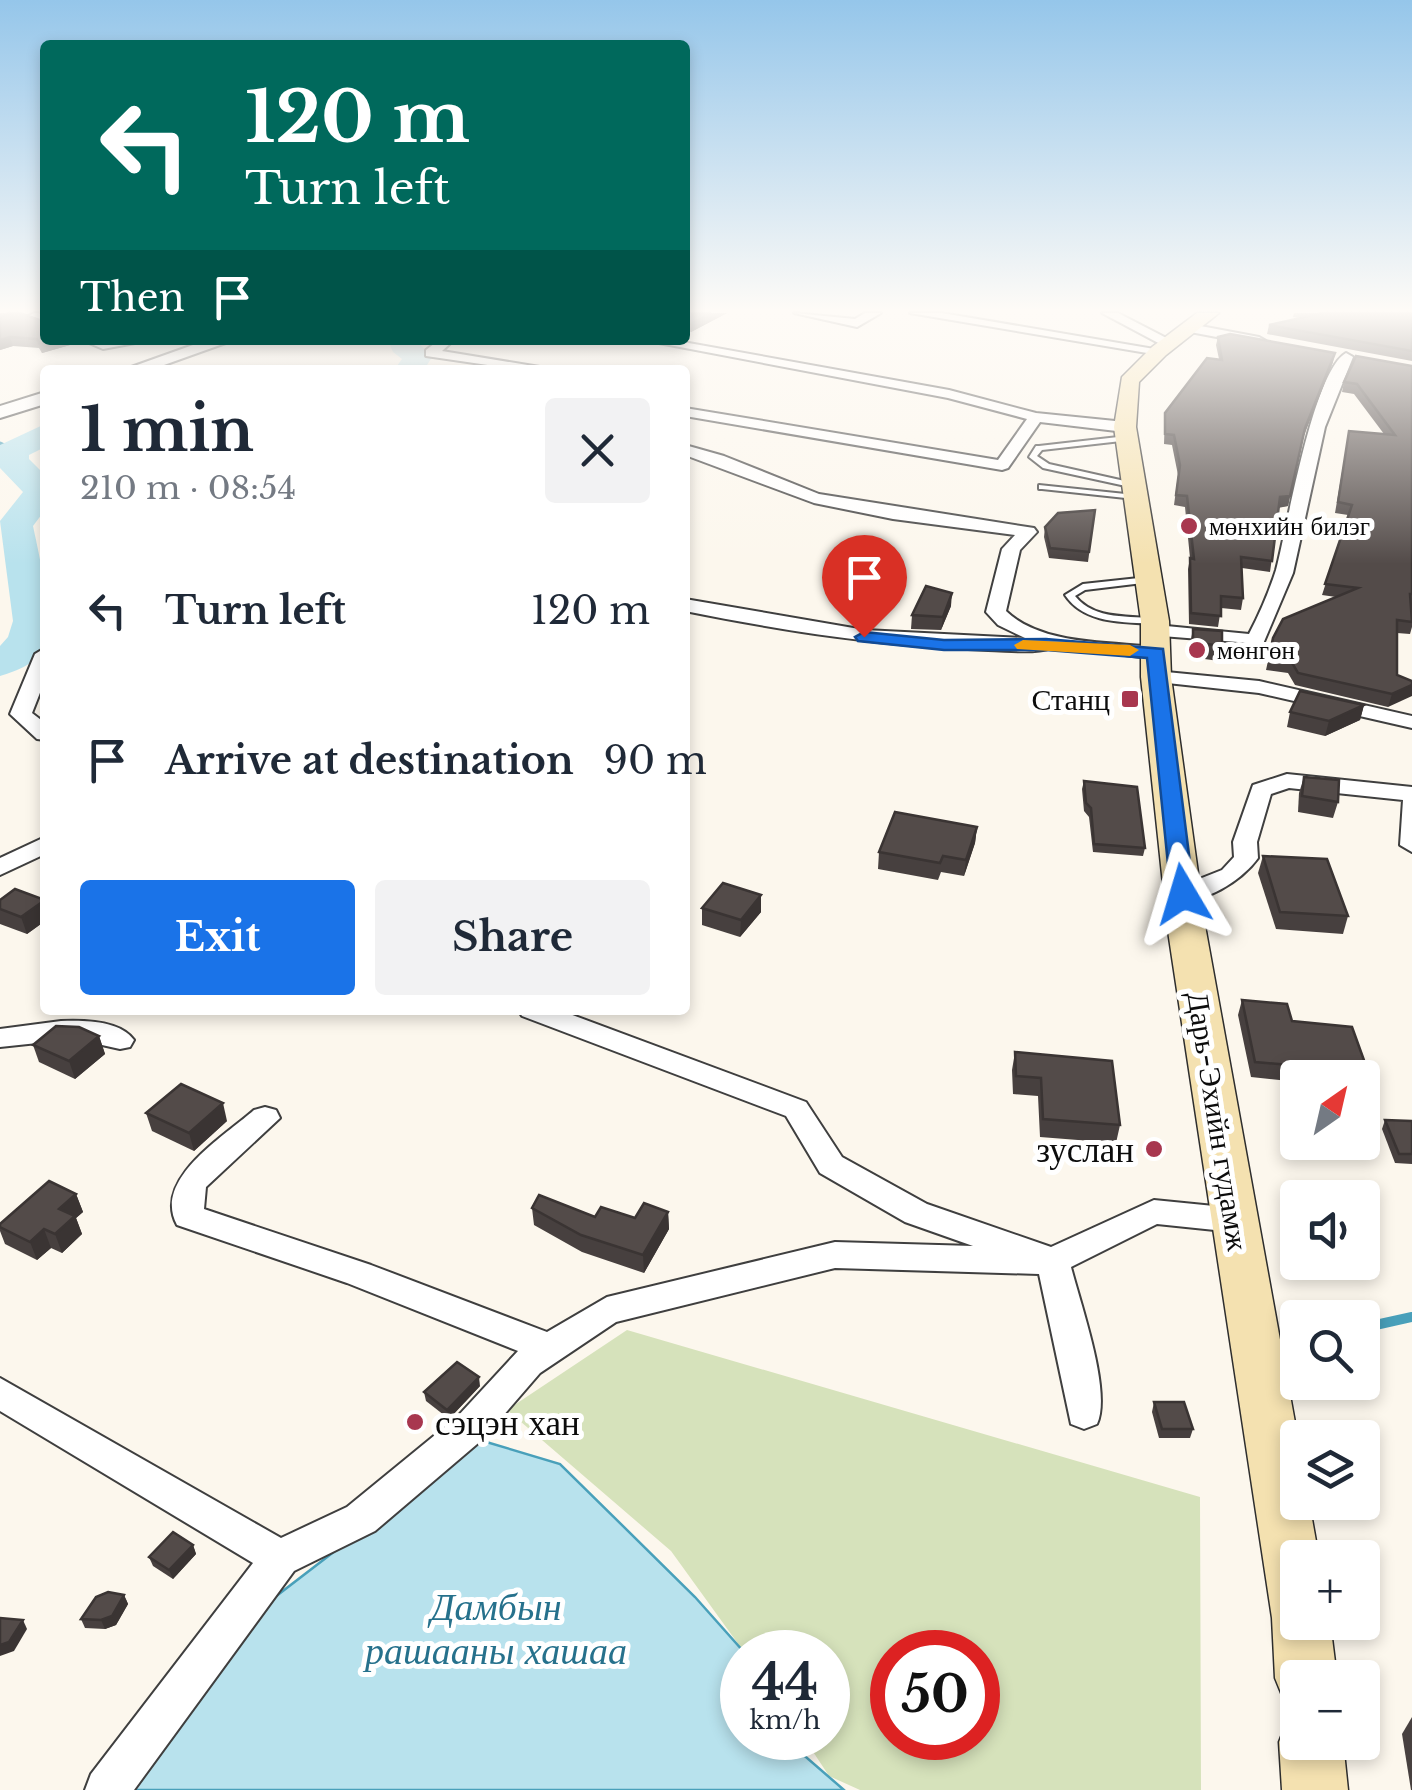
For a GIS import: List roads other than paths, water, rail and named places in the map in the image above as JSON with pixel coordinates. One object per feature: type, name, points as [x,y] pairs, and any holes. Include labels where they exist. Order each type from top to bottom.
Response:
[{"type":"main road","name":"Дарь-Эхийн гудамж","points":[[1128,397],[1126,432],[1148,580],[1183,894],[1287,1540]]},
{"type":"main road","points":[[1312,1760],[1314,1790]]},
{"type":"street","points":[[959,397],[1036,417],[1126,432]]},
{"type":"street","points":[[690,606],[864,637],[944,645],[1100,647],[1256,640],[1271,615],[1282,582],[1320,417],[1332,397]]},
{"type":"street","points":[[0,412],[40,400]]},
{"type":"street","points":[[690,413],[818,437],[1002,464],[1036,417]]},
{"type":"street","points":[[690,451],[710,454],[780,488],[816,499],[1028,532],[1011,549],[1012,561],[999,585],[996,612],[1003,621],[1020,629],[1100,647]]},
{"type":"street","points":[[1156,646],[1259,687],[1412,722]]},
{"type":"street","points":[[40,666],[21,714],[40,730]]},
{"type":"street","points":[[1183,894],[1231,875],[1246,858],[1245,842],[1260,790],[1287,782],[1306,782],[1412,794]]},
{"type":"street","points":[[1412,803],[1412,845]]},
{"type":"street","points":[[0,868],[40,847]]},
{"type":"street","points":[[545,1015],[796,1109],[831,1165],[916,1213],[1053,1262]]},
{"type":"street","points":[[0,1038],[30,1037],[60,1027],[99,1030],[120,1040]]},
{"type":"street","points":[[264,1118],[191,1182],[188,1216],[359,1274],[552,1349]]},
{"type":"street","points":[[108,1790],[280,1558],[361,1519],[470,1428],[528,1363],[607,1311],[835,1255],[1053,1262],[1154,1212],[1234,1220]]},
{"type":"street","points":[[1053,1262],[1076,1354],[1084,1413]]},
{"type":"street","points":[[0,1393],[280,1558]]},
{"type":"lane","points":[[1126,432],[1040,448],[1034,457],[1046,466],[1135,492]]},
{"type":"lane","points":[[1042,487],[1135,492]]},
{"type":"lane","points":[[1148,580],[1083,587],[1070,594],[1073,603],[1083,610],[1115,618],[1156,646]]},
{"type":"water","name":"Дамбын рашааны хашаа","points":[[483,1441],[560,1464],[724,1630],[720,1630],[720,1760],[809,1760],[844,1790],[128,1790],[266,1604],[374,1521],[433,1461]]},
{"type":"waterway","points":[[40,436],[13,450],[12,461],[40,489]]},
{"type":"waterway","points":[[0,444],[13,450]]},
{"type":"waterway","points":[[0,663],[18,653],[33,621],[29,582],[15,525],[40,494]]},
{"type":"waterway","points":[[1380,1324],[1412,1317]]},
{"type":"place","name":"мөнхийн билэг","points":[[1189,526]]},
{"type":"place","name":"мөнгөн","points":[[1197,650]]},
{"type":"place","name":"Станц","points":[[1130,699]]},
{"type":"place","name":"зуслан","points":[[1154,1149]]},
{"type":"place","name":"сэцэн хан","points":[[415,1422]]}]
